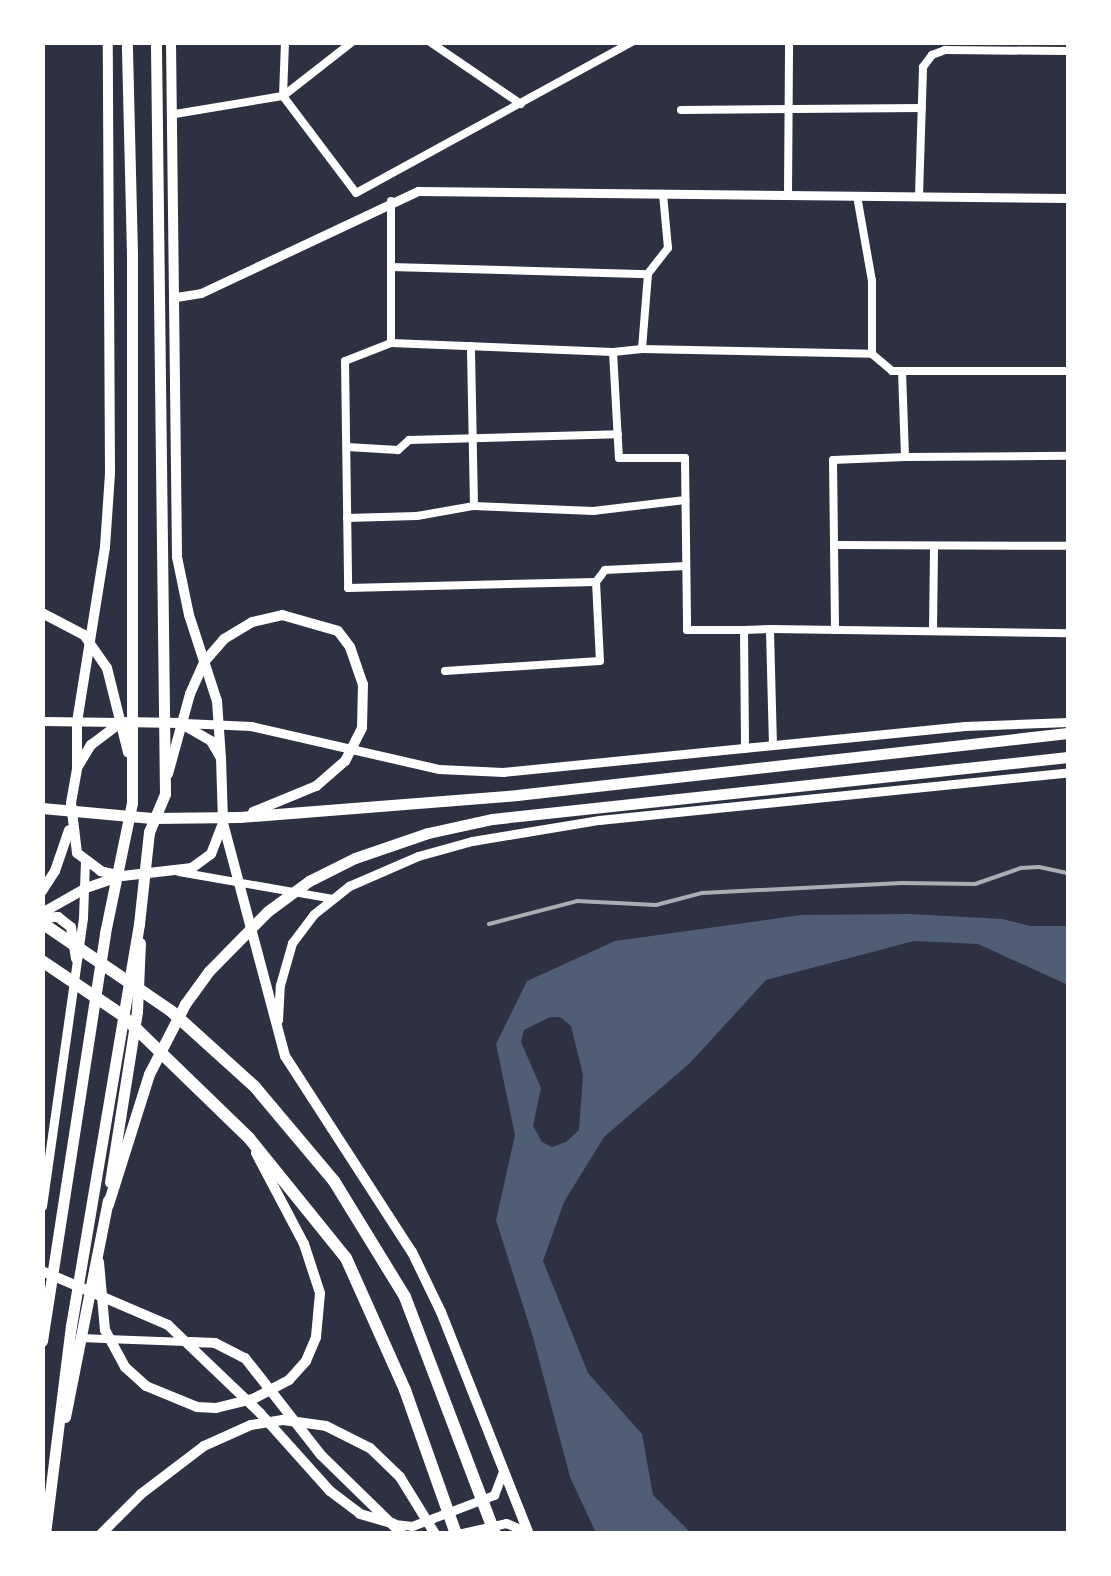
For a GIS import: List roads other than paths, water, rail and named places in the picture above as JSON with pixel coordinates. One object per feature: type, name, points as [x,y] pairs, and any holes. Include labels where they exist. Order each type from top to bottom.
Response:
[{"type":"highway","points":[[42,918],[170,1011],[255,1087],[334,1181],[404,1297],[495,1534]]},
{"type":"highway","points":[[42,961],[122,1016],[249,1138],[346,1258],[406,1390],[457,1534]]},
{"type":"main road","points":[[42,891],[63,853],[71,824],[77,768],[76,722],[105,547],[110,473],[108,42]]},
{"type":"main road","points":[[42,1341],[105,933],[131,814],[135,649],[126,42]]},
{"type":"main road","points":[[156,42],[164,794]]},
{"type":"main road","points":[[171,42],[175,114],[177,558],[220,726],[224,823],[237,880],[285,1056],[412,1252],[441,1312],[529,1533]]},
{"type":"main road","points":[[42,613],[84,635],[107,668],[128,748],[131,814]]},
{"type":"main road","points":[[48,1534],[104,1113],[139,924],[149,832],[164,794],[190,694],[205,661],[224,639],[252,622],[282,616],[338,630],[350,647],[363,684],[362,728],[345,761],[316,786],[239,817]]},
{"type":"main road","points":[[77,768],[91,745],[121,722],[180,723],[211,741],[221,758]]},
{"type":"main road","points":[[45,808],[152,818],[239,817],[517,795],[1068,733]]},
{"type":"main road","points":[[108,1204],[149,1074],[208,971],[268,911],[308,881],[355,858],[428,833],[492,820],[1068,757]]},
{"type":"main road","points":[[42,918],[86,888],[122,876],[179,872],[210,854],[224,823]]},
{"type":"main road","points":[[71,824],[77,853],[85,861],[122,876]]},
{"type":"main road","points":[[42,918],[58,917],[71,926],[76,959]]},
{"type":"main road","points":[[57,1445],[74,1386],[108,1204],[138,1012],[139,924]]},
{"type":"main road","points":[[98,1253],[106,1330],[125,1367],[146,1386],[198,1407],[216,1408],[253,1399],[289,1380],[306,1361],[316,1337],[320,1293],[304,1244],[249,1138]]},
{"type":"main road","points":[[42,1271],[168,1325],[260,1413],[330,1492],[360,1514],[394,1524]]},
{"type":"main road","points":[[190,1342],[215,1343],[245,1358],[322,1456],[402,1534]]},
{"type":"main road","points":[[101,1534],[142,1494],[204,1446],[251,1425],[283,1420],[326,1426],[378,1454],[400,1477],[436,1534]]},
{"type":"street","points":[[285,42],[283,96],[356,193],[632,42]]},
{"type":"street","points":[[175,114],[283,96],[352,42]]},
{"type":"street","points":[[430,42],[520,104]]},
{"type":"street","points":[[788,42],[788,195]]},
{"type":"street","points":[[919,196],[923,67],[932,55],[945,50],[1068,52]]},
{"type":"street","points":[[681,110],[922,108]]},
{"type":"street","points":[[176,297],[201,293],[390,201],[418,192],[1068,198]]},
{"type":"street","points":[[642,349],[648,274],[668,248],[663,194]]},
{"type":"street","points":[[857,196],[872,281],[872,354]]},
{"type":"street","points":[[390,201],[390,343]]},
{"type":"street","points":[[390,267],[648,274]]},
{"type":"street","points":[[596,582],[348,588],[346,361],[390,343],[614,352],[642,349],[872,354],[892,371],[1068,371]]},
{"type":"street","points":[[471,346],[474,506]]},
{"type":"street","points":[[614,352],[619,458],[684,458],[687,630],[1068,632]]},
{"type":"street","points":[[902,371],[905,457]]},
{"type":"street","points":[[346,447],[398,450],[409,440],[618,434]]},
{"type":"street","points":[[835,630],[832,460],[1068,456]]},
{"type":"street","points":[[348,518],[418,516],[474,506],[593,511],[685,500]]},
{"type":"street","points":[[834,546],[1068,546]]},
{"type":"street","points":[[932,631],[934,546]]},
{"type":"street","points":[[445,671],[600,662],[596,582],[605,570],[686,566]]},
{"type":"street","points":[[770,629],[773,746]]},
{"type":"street","points":[[744,630],[745,749]]},
{"type":"street","points":[[42,721],[121,722]]},
{"type":"street","points":[[180,723],[251,726],[439,769],[502,772],[966,726],[1068,722]]},
{"type":"street","points":[[278,1033],[280,985],[292,943],[314,914],[349,886],[418,856],[472,842],[599,820],[1068,772]]},
{"type":"street","points":[[42,1206],[86,888],[85,861]]},
{"type":"street","points":[[179,872],[333,899]]},
{"type":"street","points":[[48,1534],[77,1341],[190,1342]]},
{"type":"street","points":[[394,1524],[412,1526],[494,1495],[503,1469]]},
{"type":"street","points":[[457,1534],[506,1523],[529,1533]]},
{"type":"water","points":[[910,914],[1068,926],[1068,985],[978,944],[914,941],[766,980],[690,1063],[604,1137],[564,1202],[543,1261],[588,1373],[642,1434],[653,1495],[691,1533],[596,1533],[570,1477],[533,1337],[496,1220],[515,1135],[496,1044],[527,981],[615,941],[801,915]],"holes":[[[550,1017],[560,1017],[571,1026],[583,1075],[579,1130],[566,1142],[552,1147],[542,1142],[533,1126],[541,1088],[521,1042],[524,1030]]]},
{"type":"railway","points":[[489,924],[577,901],[656,905],[702,893],[902,883],[975,884],[1021,868],[1068,873]]}]
